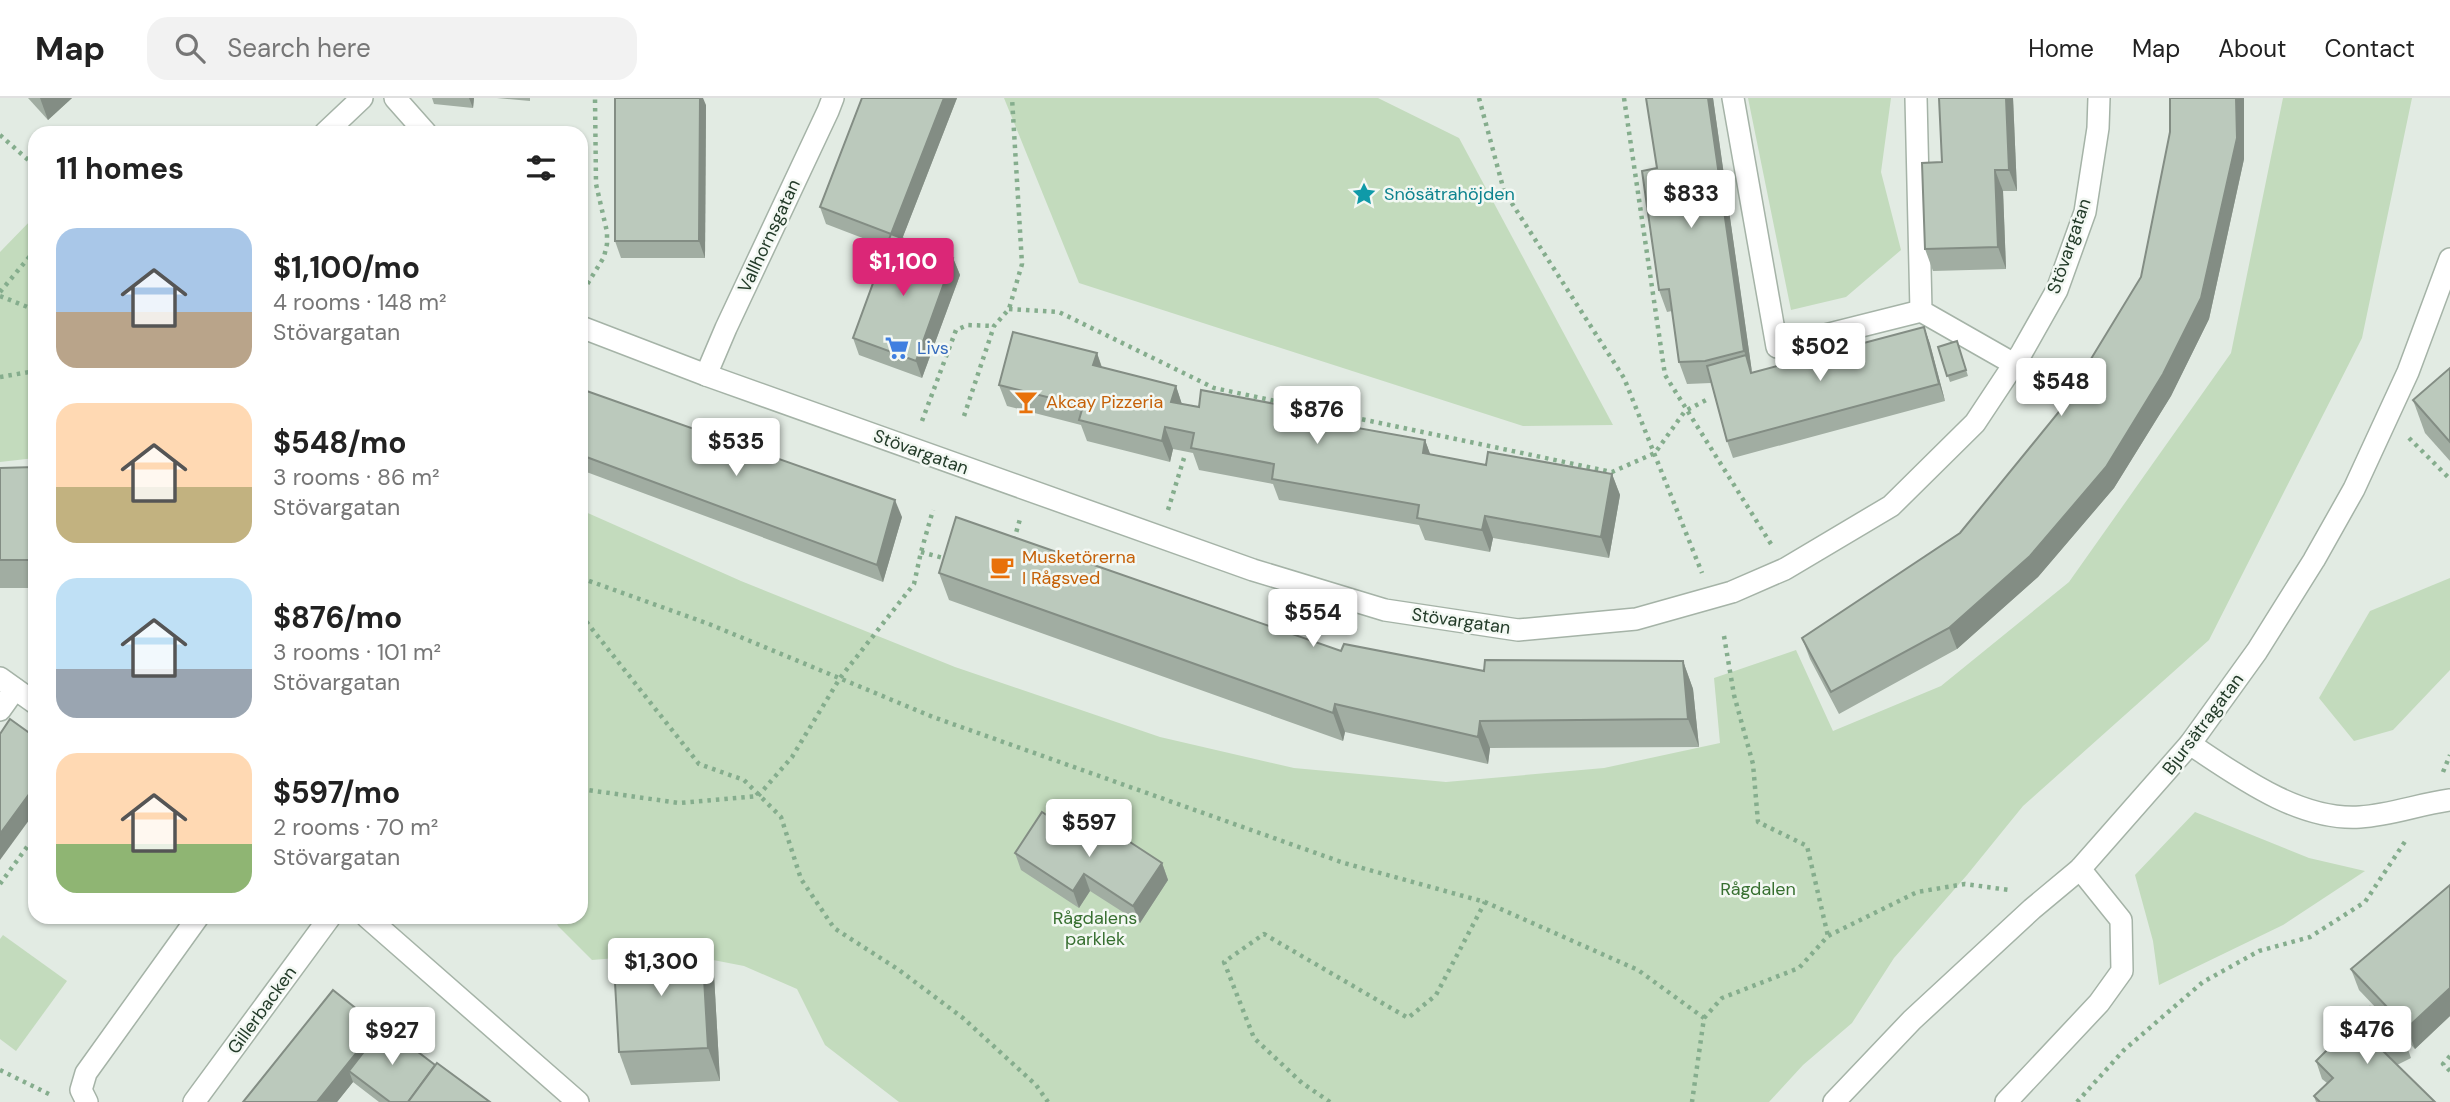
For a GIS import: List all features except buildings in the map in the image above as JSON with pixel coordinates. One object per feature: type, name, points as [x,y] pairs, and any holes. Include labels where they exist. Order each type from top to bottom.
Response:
[{"type":"street","points":[[332,126],[362,98]]},
{"type":"street","points":[[395,98],[420,126]]},
{"type":"street","name":"Vallhornsgatan","points":[[706,375],[832,98]]},
{"type":"street","points":[[1733,98],[1777,347],[1921,311],[2014,364]]},
{"type":"street","points":[[1916,98],[1921,311]]},
{"type":"street","name":"Stövargatan","points":[[588,330],[706,375],[1253,570],[1385,610],[1518,630],[1636,620],[1732,592],[1785,569],[1891,506],[1975,423],[2014,364],[2057,290],[2085,212],[2098,128],[2099,98]]},
{"type":"street","name":"Bjursätragatan","points":[[1833,1102],[1912,1020],[2032,909],[2080,869],[2190,744],[2257,652],[2354,489],[2408,372],[2450,258]]},
{"type":"street","points":[[0,710],[8,684],[28,698]]},
{"type":"street","points":[[2190,744],[2256,788],[2315,812],[2357,817],[2400,812],[2440,801]]},
{"type":"street","points":[[2006,1102],[2099,1003],[2122,971],[2121,920],[2080,869]]},
{"type":"street","points":[[87,1102],[81,1090],[86,1073],[193,924]]},
{"type":"street","name":"Gillerbacken","points":[[194,1102],[325,924]]},
{"type":"street","points":[[375,924],[578,1102]]},
{"type":"path","points":[[588,283],[604,257],[607,244],[607,232],[596,184],[595,98]]},
{"type":"path","points":[[964,416],[994,326],[1009,309],[1022,264],[1012,98]]},
{"type":"path","points":[[1479,98],[1504,191],[1624,378],[1703,573]]},
{"type":"path","points":[[1624,98],[1665,375],[1771,545]]},
{"type":"path","points":[[0,135],[28,160]]},
{"type":"path","points":[[28,259],[0,294],[28,307]]},
{"type":"path","points":[[1009,309],[1059,312],[1214,387],[1612,472],[1655,453],[1685,411],[1710,398]]},
{"type":"path","points":[[922,421],[956,330],[968,325],[994,326]]},
{"type":"path","points":[[0,377],[28,371]]},
{"type":"path","points":[[1207,397],[1214,387]]},
{"type":"path","points":[[2406,435],[2450,479]]},
{"type":"path","points":[[1168,510],[1184,458]]},
{"type":"path","points":[[588,790],[679,803],[758,796],[792,757],[841,678],[914,584],[920,552],[933,510]]},
{"type":"path","points":[[1013,542],[1020,519]]},
{"type":"path","points":[[920,552],[949,560],[953,549]]},
{"type":"path","points":[[588,581],[709,624],[933,717],[1343,863],[1485,902],[1638,970],[1704,1018]]},
{"type":"path","points":[[588,624],[699,764],[744,780],[781,817],[801,879],[834,928],[899,970],[963,1018],[1036,1085],[1048,1102]]},
{"type":"path","points":[[1724,636],[1734,695],[1753,764],[1758,822],[1807,846],[1828,936]]},
{"type":"path","points":[[2077,1102],[2124,1049],[2203,982],[2259,951],[2310,937],[2365,902],[2440,801]]},
{"type":"path","points":[[0,884],[28,846]]},
{"type":"path","points":[[1692,1102],[1704,1018],[1722,998],[1799,968],[1828,936],[1917,892],[1965,884],[2007,888],[2032,909]]},
{"type":"path","points":[[1330,1102],[1302,1083],[1254,1038],[1224,962],[1264,934],[1408,1018],[1436,995],[1485,902]]},
{"type":"path","points":[[2450,1056],[2443,1064],[2450,1072]]},
{"type":"path","points":[[0,1070],[51,1095]]},
{"type":"green space","points":[[1004,98],[1378,98],[1459,138],[1613,425],[1523,426],[1079,283]]},
{"type":"green space","points":[[1748,98],[1891,98],[1881,172],[1901,250],[1846,297],[1791,310]]},
{"type":"green space","name":"Rågdalen","points":[[2283,98],[2412,98],[2362,338],[2209,640],[2023,806],[1894,958],[1852,1023],[1803,1065],[1769,1102],[899,1102],[825,1045],[797,989],[744,966],[677,953],[592,960],[557,924],[588,924],[588,513],[741,581],[955,667],[1160,737],[1294,768],[1446,782],[1604,768],[1720,743],[1714,678],[1796,650],[1833,731],[1941,686],[2069,582],[2231,353]]},
{"type":"green space","points":[[28,223],[28,459],[0,462],[0,252]]},
{"type":"green space","points":[[2450,578],[2450,670],[2393,730],[2354,741],[2319,698],[2370,611]]},
{"type":"green space","points":[[2195,812],[2309,858],[2365,871],[2283,925],[2159,985],[2153,941],[2135,875]]},
{"type":"green space","points":[[3,935],[67,981],[16,1051],[0,1039],[0,939]]},
{"type":"place","name":"Snösätrahöjden","points":[[1364,194]]},
{"type":"place","name":"Livs","points":[[897,348]]},
{"type":"place","name":"Akcay Pizzeria","points":[[1026,402]]},
{"type":"place","name":"Musketörerna I Rågsved","points":[[1002,567]]},
{"type":"park label","name":"Rågdalens parklek","points":[[1095,928]]}]
